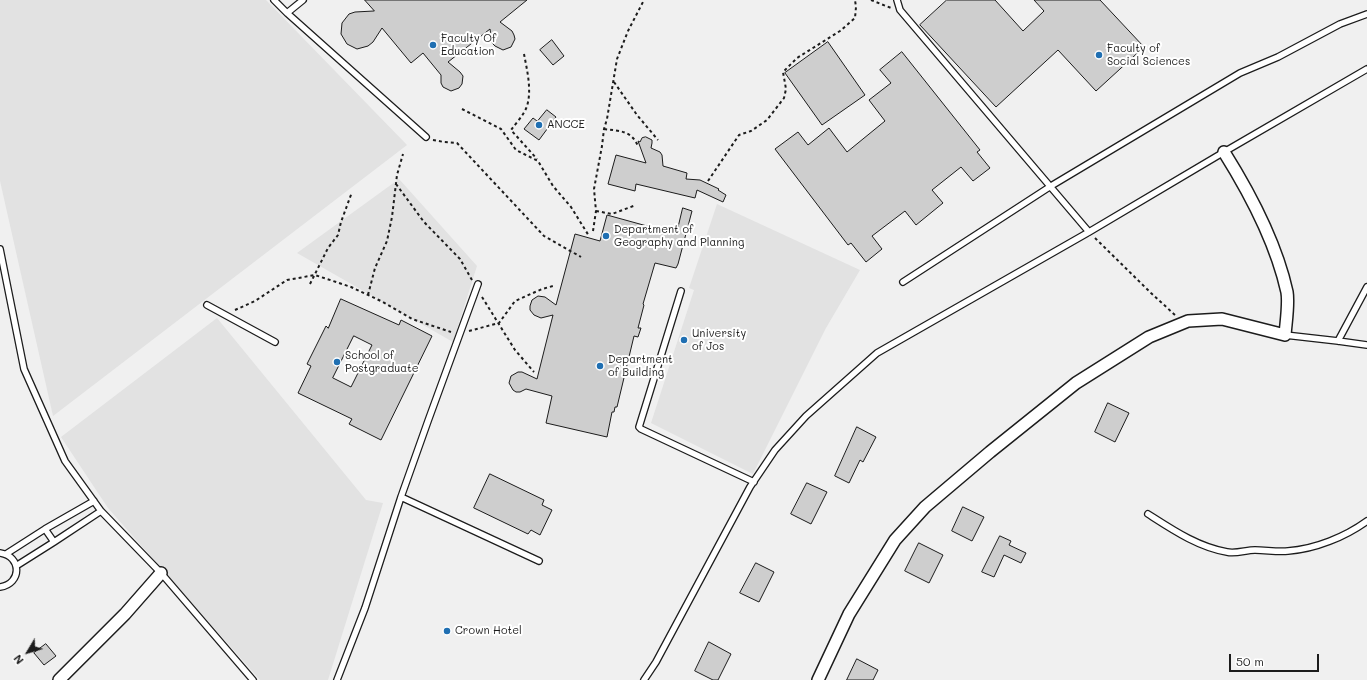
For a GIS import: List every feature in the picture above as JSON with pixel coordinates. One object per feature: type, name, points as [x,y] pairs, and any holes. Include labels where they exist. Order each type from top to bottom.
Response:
[{"type":"street","points":[[818,680],[849,614],[895,540],[925,507],[990,452],[1076,383],[1149,337],[1188,321],[1222,320],[1285,335],[1287,293],[1271,238],[1238,174],[1224,152]]},
{"type":"street","points":[[59,680],[125,614],[161,573]]},
{"type":"lane","points":[[274,0],[287,14],[426,136]]},
{"type":"lane","points":[[287,14],[303,0]]},
{"type":"lane","points":[[897,0],[900,10],[1089,232]]},
{"type":"lane","points":[[903,282],[1050,186],[1240,73],[1278,57],[1340,24],[1367,14]]},
{"type":"lane","points":[[644,680],[656,662],[750,487],[775,450],[806,416],[877,353],[1089,232],[1367,69]]},
{"type":"lane","points":[[0,249],[24,369],[65,461],[101,511],[161,573],[253,680]]},
{"type":"lane","points":[[337,680],[365,608],[401,497],[478,286]]},
{"type":"lane","points":[[1338,341],[1367,287]]},
{"type":"lane","points":[[681,291],[639,427],[754,482]]},
{"type":"lane","points":[[208,305],[275,342]]},
{"type":"lane","points":[[1285,335],[1367,345]]},
{"type":"lane","points":[[401,497],[539,561]]},
{"type":"lane","points":[[3,553],[94,501]]},
{"type":"lane","points":[[16,566],[101,511]]},
{"type":"lane","points":[[1148,514],[1175,531],[1202,545],[1229,553],[1254,550],[1288,551],[1325,543],[1353,531],[1367,521]]},
{"type":"lane","points":[[45,529],[54,542]]},
{"type":"lane","points":[[0,586],[4,586],[13,580],[16,566],[11,557],[3,553]]},
{"type":"path","points":[[593,231],[596,211],[594,189],[617,59],[628,31],[644,0]]},
{"type":"path","points":[[708,181],[740,135],[752,130],[767,120],[784,98],[786,89],[783,72],[796,58],[840,31],[855,18],[855,0]]},
{"type":"path","points":[[871,0],[900,10]]},
{"type":"path","points":[[524,54],[528,73],[529,94],[527,107],[511,130],[538,160],[553,186],[571,207],[589,236]]},
{"type":"path","points":[[614,82],[637,115],[658,140]]},
{"type":"path","points":[[462,109],[501,129],[516,150],[538,160]]},
{"type":"path","points":[[604,128],[627,133],[634,138],[638,146]]},
{"type":"path","points":[[426,136],[436,141],[457,143],[544,236],[581,257]]},
{"type":"path","points":[[368,295],[375,268],[387,241],[392,218],[397,175],[403,154]]},
{"type":"path","points":[[396,184],[424,222],[460,259],[478,286],[515,350],[534,372]]},
{"type":"path","points":[[310,284],[328,248],[338,235],[352,192]]},
{"type":"path","points":[[596,211],[612,214],[636,205]]},
{"type":"path","points":[[1089,232],[1151,293],[1184,322]]},
{"type":"path","points":[[224,314],[255,301],[287,280],[315,275],[351,287],[383,302],[412,319],[444,331],[454,333],[475,331],[499,323],[515,301],[542,289],[553,286]]},
{"type":"shaded area","name":"University of Jos","points":[[0,0],[1367,0],[1367,680],[0,680]]},
{"type":"shaded area","points":[[0,0],[266,0],[407,145],[53,416],[0,181]]},
{"type":"shaded area","points":[[399,179],[477,266],[453,342],[297,253]]},
{"type":"shaded area","points":[[717,204],[860,270],[826,328],[753,474],[651,423],[694,290],[689,288]]},
{"type":"shaded area","points":[[217,318],[366,500],[383,503],[328,680],[260,680],[108,508],[61,437]]},
{"type":"building","name":"Faculty Of Education","points":[[365,0],[527,0],[500,22],[512,31],[514,35],[515,39],[511,47],[503,50],[495,46],[492,43],[490,29],[448,62],[463,76],[462,84],[459,88],[451,91],[443,87],[441,83],[441,75],[423,53],[411,63],[382,28],[373,42],[368,46],[357,49],[347,44],[341,34],[342,23],[349,14],[355,12],[374,11]]},
{"type":"building","name":"Faculty of Social Sciences","points":[[947,0],[995,0],[1023,31],[1044,11],[1034,0],[1100,0],[1144,47],[1096,91],[1058,50],[996,107],[920,25]]},
{"type":"building","points":[[552,40],[564,56],[553,65],[540,50]]},
{"type":"building","points":[[828,42],[865,95],[822,125],[785,73]]},
{"type":"building","points":[[902,52],[980,150],[977,152],[990,168],[973,181],[961,167],[932,190],[943,203],[916,225],[905,211],[872,236],[882,249],[866,262],[851,243],[848,245],[775,149],[798,132],[808,145],[829,128],[847,152],[885,121],[869,100],[891,83],[880,70]]},
{"type":"building","name":"ANCCE","points":[[547,110],[556,117],[539,140],[524,129],[533,118],[537,121]]},
{"type":"building","points":[[646,137],[652,140],[651,148],[660,152],[662,155],[663,166],[687,173],[686,179],[700,180],[719,189],[718,190],[726,195],[723,202],[697,190],[695,198],[636,184],[635,191],[608,184],[616,155],[646,163],[638,141],[640,142],[642,138]]},
{"type":"building","points":[[683,208],[692,211],[678,264],[676,268],[655,263],[643,304],[638,328],[641,328],[638,337],[634,336],[617,407],[615,407],[614,412],[612,412],[607,437],[546,423],[552,396],[526,389],[516,392],[509,383],[511,376],[518,372],[522,372],[537,379],[553,315],[541,318],[534,315],[530,310],[532,300],[538,296],[545,297],[556,305],[575,234],[600,241],[607,215],[676,234]]},
{"type":"building","points":[[341,299],[399,325],[401,320],[432,336],[381,440],[349,424],[352,419],[298,393],[311,366],[307,364],[326,326],[328,328]],"holes":[[[354,336],[372,345],[351,387],[333,378]]]},
{"type":"building","points":[[1108,403],[1129,413],[1115,442],[1095,432]]},
{"type":"building","points":[[857,427],[876,437],[863,462],[860,460],[849,483],[835,476]]},
{"type":"building","points":[[490,474],[544,500],[542,505],[552,510],[540,535],[531,530],[528,534],[474,508]]},
{"type":"building","points":[[807,483],[827,492],[811,524],[791,514]]},
{"type":"building","points":[[963,507],[984,517],[972,541],[952,531]]},
{"type":"building","points":[[1000,536],[1011,541],[1009,545],[1026,553],[1021,563],[1004,555],[994,577],[982,572]]},
{"type":"building","points":[[919,543],[943,555],[929,583],[905,571]]},
{"type":"building","points":[[756,563],[774,572],[759,602],[740,593]]},
{"type":"building","points":[[709,642],[731,654],[718,680],[713,680],[695,671]]},
{"type":"building","points":[[46,644],[56,656],[44,665],[34,653]]},
{"type":"building","points":[[857,659],[878,670],[873,680],[847,680]]},
{"type":"place","name":"Faculty Of Education","points":[[433,45]]},
{"type":"place","name":"Faculty of Social Sciences","points":[[1099,55]]},
{"type":"place","name":"ANCCE","points":[[539,125]]},
{"type":"place","name":"Department of Geography and Planning","points":[[606,236]]},
{"type":"place","name":"University of Jos","points":[[684,340]]},
{"type":"place","name":"School of Postgraduate","points":[[337,362]]},
{"type":"place","name":"Department of Building","points":[[600,366]]},
{"type":"place","name":"Crown Hotel","points":[[447,631]]}]
